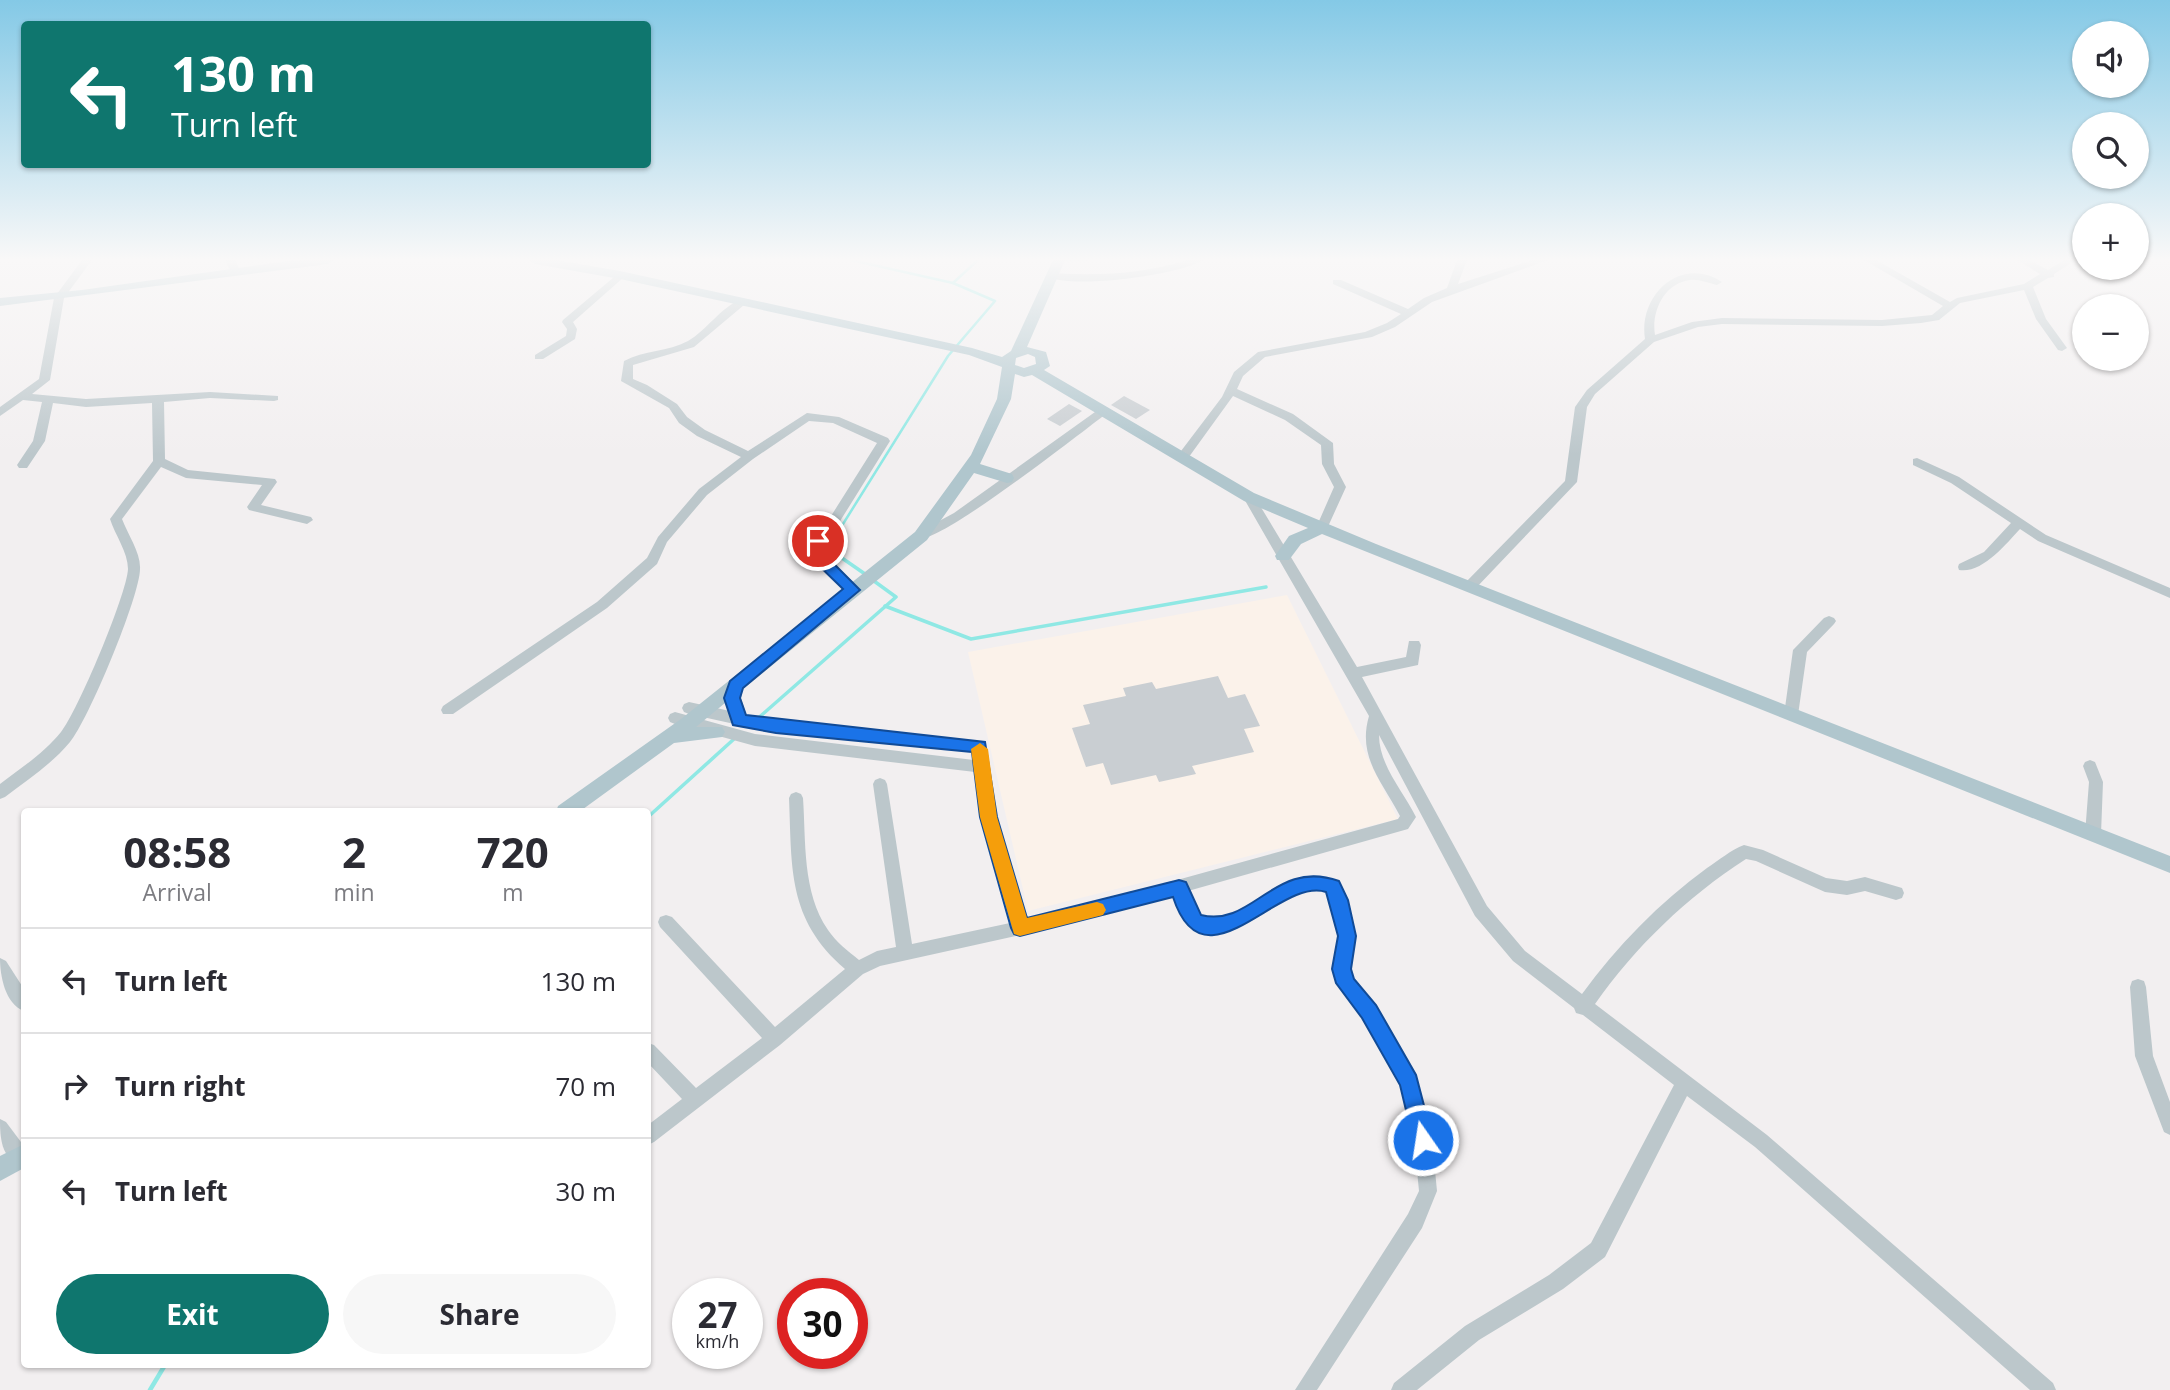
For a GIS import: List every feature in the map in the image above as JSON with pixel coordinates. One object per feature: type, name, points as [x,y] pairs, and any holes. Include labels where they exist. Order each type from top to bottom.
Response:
[{"type":"main road","points":[[844,325],[1037,366]]},
{"type":"main road","points":[[570,808],[669,736],[688,716],[921,536],[972,467],[1004,399],[1012,359],[1029,325]]},
{"type":"main road","points":[[1004,399],[1037,366],[1035,325]]},
{"type":"main road","points":[[1012,359],[1028,350],[1037,366],[1058,383],[1249,497],[2170,865]]},
{"type":"main road","points":[[972,467],[1007,478]]},
{"type":"main road","points":[[1283,556],[1295,540],[1322,528]]},
{"type":"main road","points":[[558,808],[735,685],[853,589]]},
{"type":"main road","points":[[735,685],[732,698],[741,721]]},
{"type":"main road","points":[[669,736],[719,732]]},
{"type":"main road","points":[[0,1170],[21,1157]]},
{"type":"street","points":[[0,412],[44,380],[54,325]]},
{"type":"street","points":[[539,357],[570,337],[572,329],[569,325]]},
{"type":"street","points":[[714,325],[692,343],[672,351],[637,357],[628,363],[627,381],[643,387],[673,406],[683,420],[701,433],[749,456]]},
{"type":"street","points":[[1182,458],[1231,391],[1246,365],[1262,354],[1368,335],[1387,325]]},
{"type":"street","points":[[1649,325],[1650,340]]},
{"type":"street","points":[[1470,586],[1571,482],[1581,407],[1607,375],[1650,340],[1694,325]]},
{"type":"street","points":[[2045,325],[2062,348]]},
{"type":"street","points":[[1231,391],[1289,418],[1327,443],[1328,464],[1340,487],[1322,528]]},
{"type":"street","points":[[23,397],[86,402],[210,395],[274,398]]},
{"type":"street","points":[[0,793],[59,743],[71,730],[84,707],[134,572],[125,538],[116,519],[159,461],[158,399]]},
{"type":"street","points":[[23,465],[39,442],[48,400]]},
{"type":"street","points":[[921,536],[958,516],[1102,411]]},
{"type":"street","points":[[449,710],[602,605],[652,561],[662,540],[703,492],[749,456],[813,416],[835,420],[884,441],[815,551],[853,589]]},
{"type":"street","points":[[159,461],[186,474],[271,482],[253,507],[307,520]]},
{"type":"street","points":[[1917,462],[1967,487],[2018,524],[2087,559],[2170,593]]},
{"type":"street","points":[[1249,497],[1353,673],[1481,911],[1519,956],[1781,1158],[2046,1390]]},
{"type":"street","points":[[1964,567],[1988,555],[2018,524]]},
{"type":"street","points":[[1791,715],[1800,650],[1829,621]]},
{"type":"street","points":[[1353,673],[1413,662],[1414,645]]},
{"type":"street","points":[[651,1134],[774,1040],[857,969],[905,951],[1020,928],[1403,824],[1408,817],[1371,748],[1369,733],[1376,715]]},
{"type":"street","points":[[688,716],[979,746],[989,817],[1020,928]]},
{"type":"street","points":[[688,716],[719,732],[755,740],[982,767]]},
{"type":"street","points":[[2090,766],[2096,782],[2093,834]]},
{"type":"street","points":[[880,784],[905,951]]},
{"type":"street","points":[[796,798],[801,883],[810,910],[822,936],[857,969]]},
{"type":"street","points":[[1582,1007],[1605,973],[1629,947],[1744,852],[1825,885],[1847,888],[1865,884],[1896,893]]},
{"type":"street","points":[[1179,887],[1187,912],[1195,922],[1212,926],[1232,923],[1301,883],[1319,882],[1332,887],[1339,900],[1347,936],[1342,969],[1346,983],[1369,1011],[1409,1082],[1423,1140],[1427,1191],[1415,1222],[1305,1390]]},
{"type":"street","points":[[666,922],[774,1040]]},
{"type":"street","points":[[0,966],[21,998]]},
{"type":"street","points":[[2138,987],[2144,1056],[2170,1126]]},
{"type":"street","points":[[651,1054],[695,1099]]},
{"type":"street","points":[[1401,1390],[1472,1333],[1556,1282],[1598,1250],[1685,1082]]},
{"type":"street","points":[[0,1128],[21,1155]]},
{"type":"shaded area","points":[[1287,595],[1398,819],[1028,911],[968,652]]},
{"type":"building","points":[[1124,396],[1150,410],[1136,419],[1111,405]]},
{"type":"building","points":[[1069,404],[1082,411],[1060,426],[1047,419]]},
{"type":"building","points":[[1218,676],[1228,698],[1245,694],[1260,726],[1244,729],[1254,752],[1192,766],[1196,774],[1159,782],[1156,775],[1111,785],[1103,763],[1086,767],[1072,728],[1090,724],[1083,705],[1126,696],[1123,688],[1152,682],[1156,689]]},
{"type":"waterway","points":[[831,550],[828,548],[948,356],[975,325]]},
{"type":"waterway","points":[[829,549],[865,574]]},
{"type":"waterway","points":[[874,581],[896,597],[886,606]]},
{"type":"waterway","points":[[886,606],[971,639],[1266,587]]},
{"type":"waterway","points":[[756,720],[886,606]]},
{"type":"waterway","points":[[651,814],[734,739]]},
{"type":"waterway","points":[[150,1390],[163,1368]]},
{"type":"slow traffic","points":[[980,749],[989,817],[1011,904],[1020,928],[1097,910]]},
{"type":"route","points":[[818,541],[815,551],[818,557],[852,590],[837,605],[735,685],[732,698],[739,720],[776,727],[979,746],[989,817],[1011,904],[1020,928],[1179,887],[1187,912],[1195,922],[1212,926],[1232,923],[1301,883],[1319,882],[1332,887],[1339,900],[1347,936],[1342,969],[1346,983],[1369,1011],[1409,1082],[1423,1140]]}]
